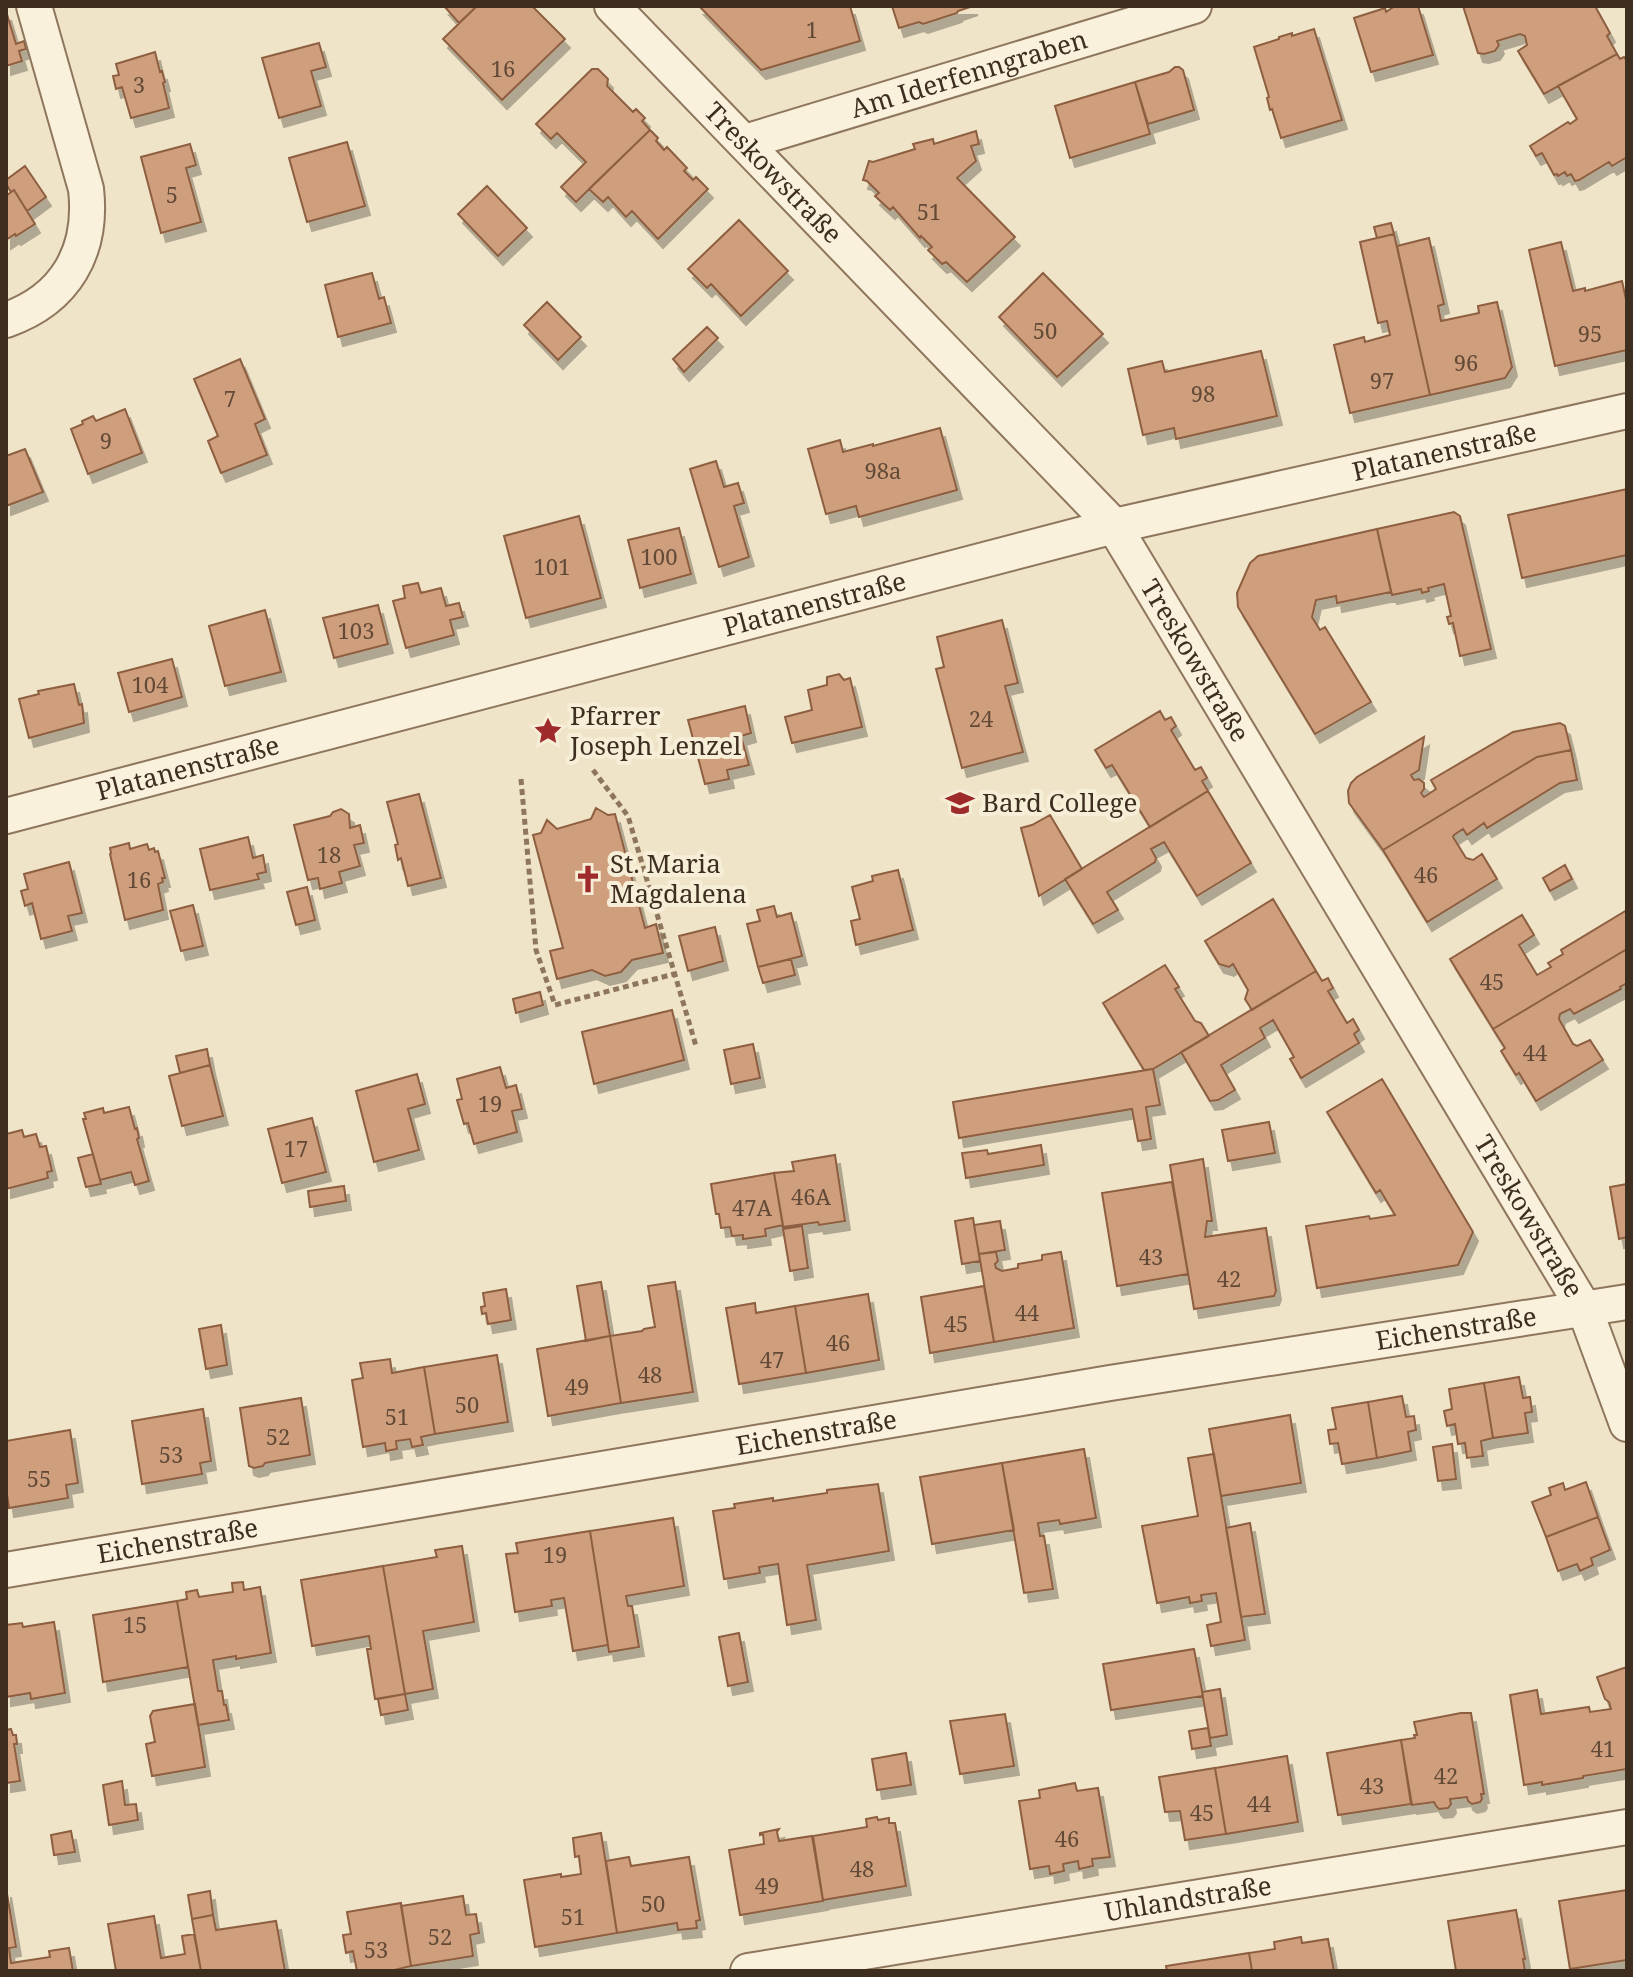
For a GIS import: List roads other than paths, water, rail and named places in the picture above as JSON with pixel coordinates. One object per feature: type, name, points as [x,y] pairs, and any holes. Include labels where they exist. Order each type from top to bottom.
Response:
[{"type":"street","points":[[6,320],[43,302],[70,273],[80,253],[87,218],[86,189],[34,6]]},
{"type":"street","name":"Treskowstraße","points":[[612,6],[1114,526],[1585,1310],[1627,1424]]},
{"type":"street","name":"Am Iderfenngraben","points":[[745,142],[1194,6]]},
{"type":"street","name":"Platanenstraße","points":[[6,816],[1114,526],[1627,411]]},
{"type":"street","name":"Eichenstraße","points":[[6,1570],[1078,1388],[1627,1302]]},
{"type":"street","name":"Uhlandstraße","points":[[748,1971],[1627,1827]]},
{"type":"place","name":"Pfarrer Joseph Lenzel","points":[[548,731]]},
{"type":"place","name":"Bard College","points":[[960,803]]},
{"type":"place","name":"St. Maria Magdalena","points":[[588,879]]}]
